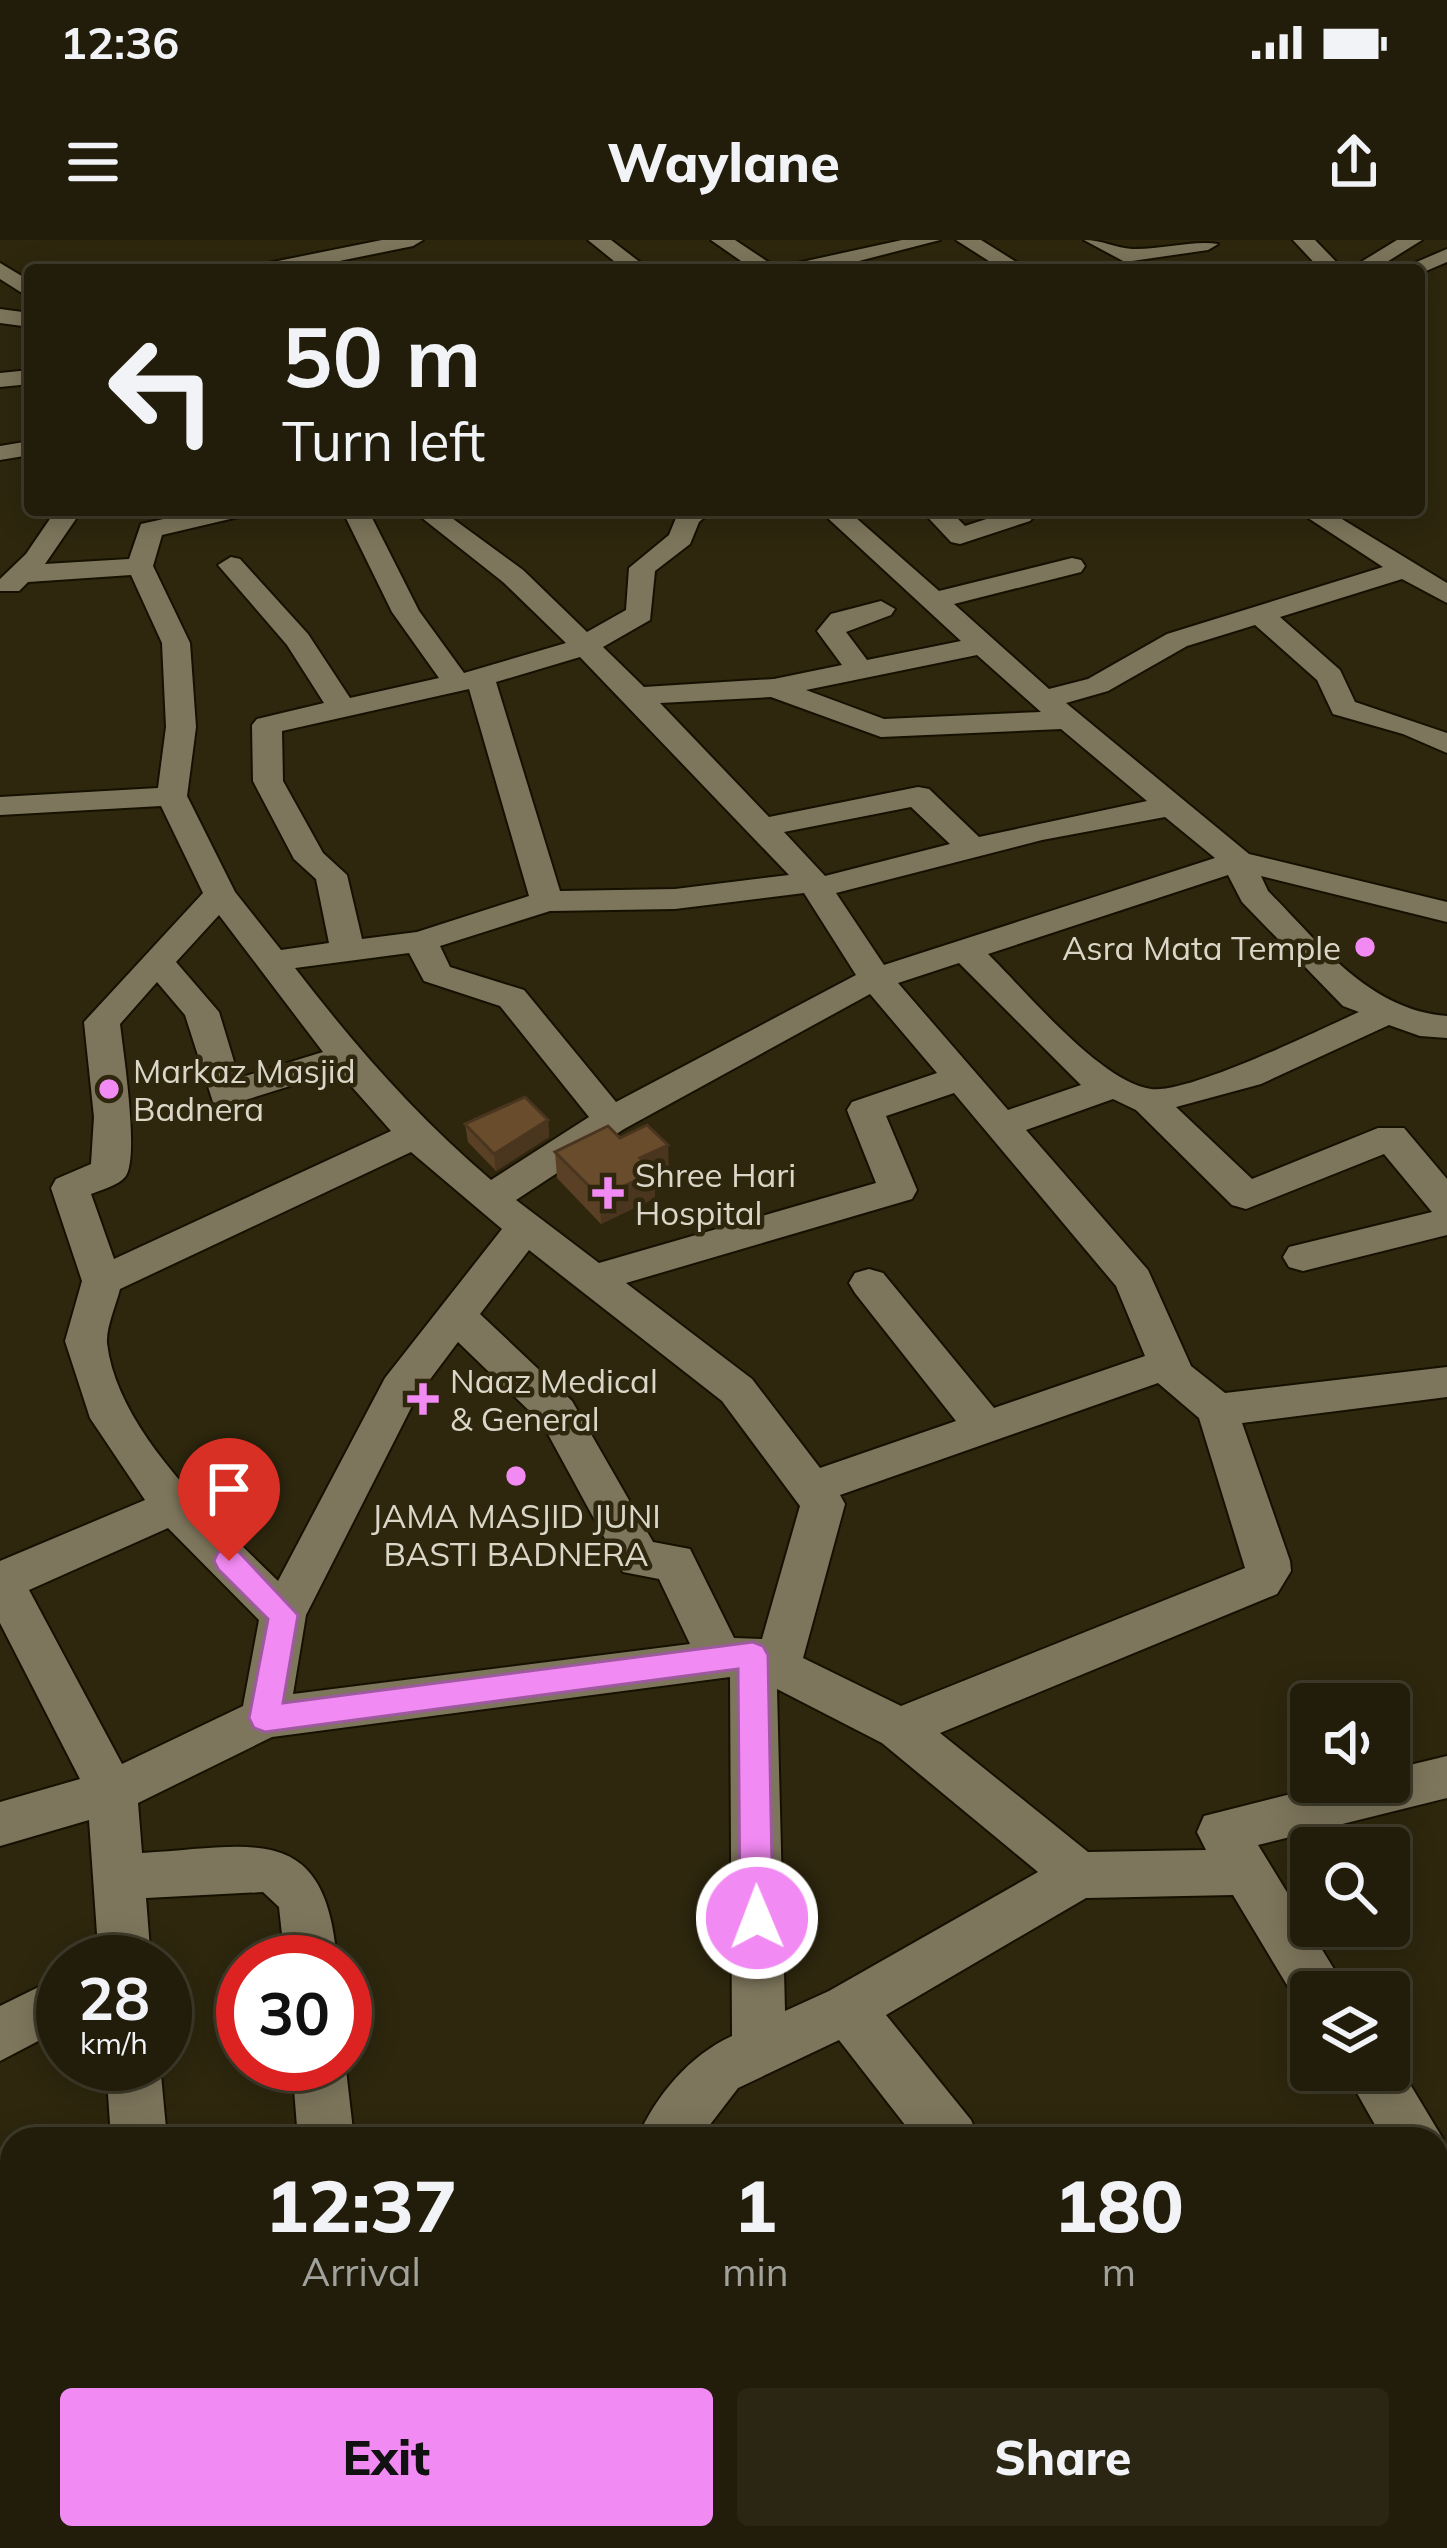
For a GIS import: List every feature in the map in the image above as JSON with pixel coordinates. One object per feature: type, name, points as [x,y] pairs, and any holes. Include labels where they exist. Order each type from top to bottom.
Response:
[{"type":"street","points":[[293,264],[413,240]]},
{"type":"street","points":[[598,240],[631,264]]},
{"type":"street","points":[[721,240],[759,264]]},
{"type":"street","points":[[843,240],[866,254]]},
{"type":"street","points":[[822,264],[930,240]]},
{"type":"street","points":[[966,240],[1008,264]]},
{"type":"street","points":[[1094,240],[1125,256],[1208,244],[1200,240]]},
{"type":"street","points":[[1370,264],[1412,240]]},
{"type":"street","points":[[0,268],[24,286]]},
{"type":"street","points":[[10,584],[64,516]]},
{"type":"street","points":[[212,516],[150,530],[140,566],[176,644],[181,727],[172,796],[220,894],[345,1057],[415,1135],[525,1227],[736,1390],[823,1504],[750,1660],[758,2050]]},
{"type":"street","points":[[358,516],[406,612],[469,680],[547,902]]},
{"type":"street","points":[[432,516],[513,577],[637,696],[815,885],[876,979],[1134,1280],[1174,1375],[1216,1410],[1267,1561],[1268,1571],[1261,1581],[899,1728]]},
{"type":"street","points":[[348,951],[331,875],[310,859],[268,781],[267,724],[469,680],[582,647],[640,614],[642,568],[681,538],[691,516]]},
{"type":"street","points":[[842,516],[1044,700],[1238,861],[1254,895],[1355,998],[1420,1025],[1447,1027]]},
{"type":"street","points":[[940,516],[960,536],[1021,517]]},
{"type":"street","points":[[1319,516],[1447,595]]},
{"type":"street","points":[[231,565],[298,640],[342,708]]},
{"type":"street","points":[[10,584],[140,566]]},
{"type":"street","points":[[934,601],[1072,566]]},
{"type":"street","points":[[1044,700],[1104,682],[1177,640],[1408,568]]},
{"type":"street","points":[[860,670],[831,631],[841,620],[881,609]]},
{"type":"street","points":[[1260,614],[1330,676],[1342,708],[1414,728],[1447,744]]},
{"type":"street","points":[[637,696],[767,689],[982,645]]},
{"type":"street","points":[[767,689],[881,728],[1069,720]]},
{"type":"street","points":[[767,689],[798,733]]},
{"type":"street","points":[[0,806],[172,796]]},
{"type":"street","points":[[764,827],[918,796],[972,848]]},
{"type":"street","points":[[275,961],[421,941],[547,902],[675,899],[815,885],[1172,806]]},
{"type":"street","points":[[489,1198],[610,1120],[876,979],[1238,861],[1447,912]]},
{"type":"street","points":[[1365,891],[1447,944]]},
{"type":"street","points":[[220,894],[102,1022],[112,1117],[110,1171],[70,1188],[102,1281],[86,1341],[111,1418],[174,1506],[284,1615]]},
{"type":"street","points":[[421,941],[436,974],[512,998],[610,1120]]},
{"type":"street","points":[[964,950],[1093,1076],[1149,1102],[1246,1196],[1391,1137],[1447,1205]]},
{"type":"street","points":[[159,963],[202,1012],[226,1094],[345,1057]]},
{"type":"street","points":[[1149,1102],[1248,1076],[1389,1012]]},
{"type":"street","points":[[592,1279],[898,1190],[866,1110],[961,1078]]},
{"type":"street","points":[[1001,1125],[1115,1086]]},
{"type":"street","points":[[102,1281],[415,1135]]},
{"type":"street","points":[[1303,1257],[1447,1222]]},
{"type":"street","points":[[265,1718],[284,1615],[400,1390],[525,1227]]},
{"type":"street","points":[[868,1283],[986,1427]]},
{"type":"street","points":[[456,1316],[557,1412],[639,1559],[674,1562],[750,1660],[899,1728],[1079,1875]]},
{"type":"street","points":[[811,1488],[1168,1364]]},
{"type":"street","points":[[1216,1410],[1447,1382]]},
{"type":"street","points":[[123,1935],[112,1792],[1,1582],[174,1506]]},
{"type":"street","points":[[0,1824],[112,1792],[265,1718],[750,1660]]},
{"type":"street","points":[[1307,1971],[1222,1832],[1447,1777]]},
{"type":"street","points":[[118,1877],[265,1869],[291,1881],[307,1910],[309,1935]]},
{"type":"street","points":[[674,2127],[719,2069],[848,2009],[1079,1875],[1243,1872]]},
{"type":"street","points":[[848,2009],[941,2127]]},
{"type":"street","points":[[0,2035],[36,2015]]},
{"type":"street","points":[[135,2091],[138,2127]]},
{"type":"street","points":[[322,2091],[325,2127]]},
{"type":"street","points":[[1384,2091],[1407,2127]]},
{"type":"building","points":[[525,1097],[548,1120],[494,1154],[465,1124]]},
{"type":"building","points":[[647,1125],[668,1145],[640,1158],[654,1172],[600,1197],[555,1152],[608,1126],[620,1138]]},
{"type":"place","name":"Asra Mata Temple","points":[[1365,947]]},
{"type":"place","name":"Markaz Masjid Badnera","points":[[109,1089]]},
{"type":"place","name":"Shree Hari Hospital","points":[[608,1193]]},
{"type":"place","name":"Naaz Medical & General","points":[[423,1399]]},
{"type":"place","name":"JAMA MASJID JUNI BASTI BADNERA","points":[[516,1476]]},
{"type":"route","points":[[229,1561],[284,1615],[265,1718],[753,1655],[757,1918]]}]
